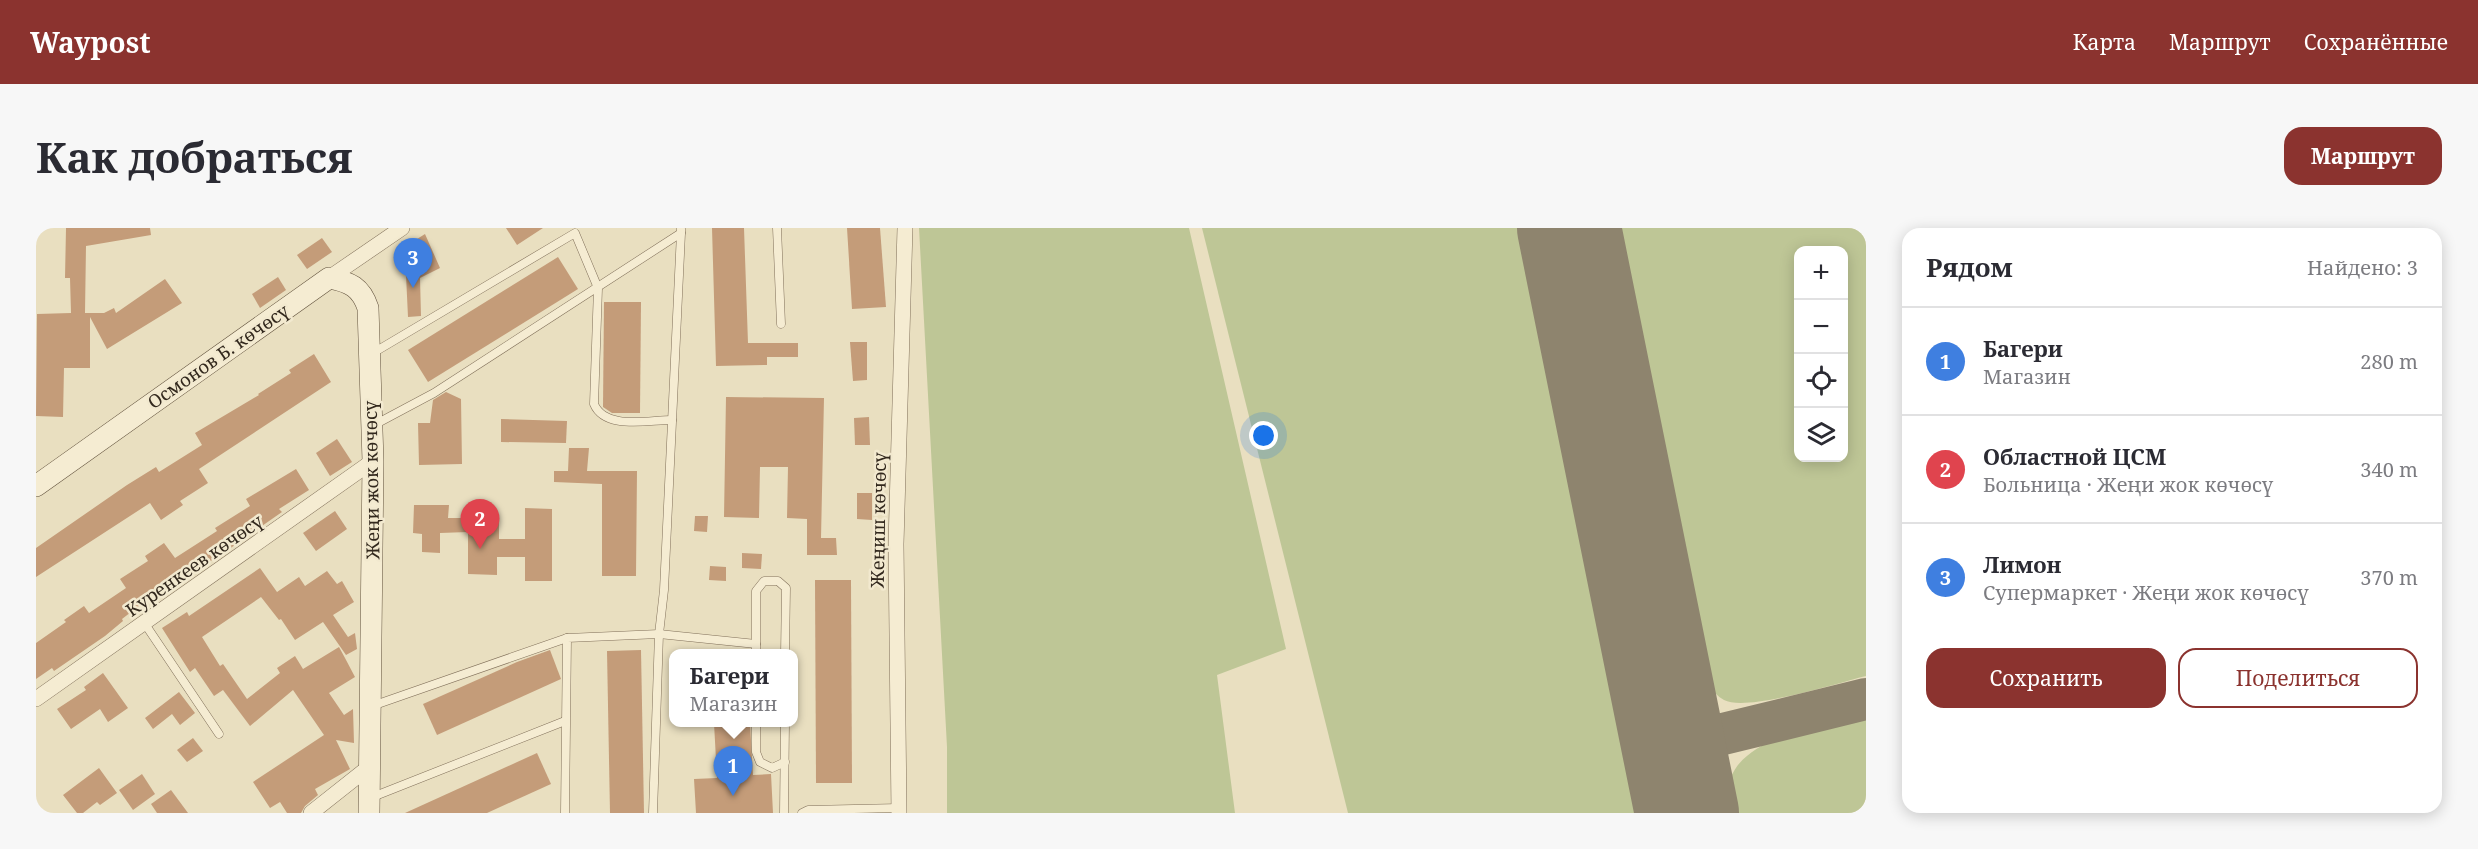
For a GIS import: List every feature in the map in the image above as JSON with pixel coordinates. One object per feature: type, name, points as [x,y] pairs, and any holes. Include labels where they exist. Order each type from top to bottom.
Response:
[{"type":"main road","name":"Жеңи жок көчөсү","points":[[329,278],[349,282],[363,293],[368,308],[373,461],[369,806]]},
{"type":"main road","name":"Осмонов Б. көчөсү","points":[[36,486],[329,278]]},
{"type":"street","name":"Осмонов Б. көчөсү","points":[[329,278],[402,228]]},
{"type":"street","name":"Жеңиш көчөсү","points":[[899,810],[896,544],[905,228]]},
{"type":"street","name":"Куренкеев көчөсү","points":[[36,699],[373,461]]},
{"type":"street","points":[[311,813],[369,767]]},
{"type":"lane","points":[[777,228],[781,324]]},
{"type":"lane","points":[[369,355],[573,231],[598,288],[594,404],[599,415],[608,420],[672,420]]},
{"type":"lane","points":[[371,427],[434,393],[598,288],[681,231]]},
{"type":"lane","points":[[653,813],[659,634],[664,590],[681,231]]},
{"type":"lane","points":[[756,649],[756,591],[764,581],[778,580],[786,588],[785,649]]},
{"type":"lane","points":[[145,624],[219,734]]},
{"type":"lane","points":[[370,707],[567,638],[659,634],[756,644]]},
{"type":"lane","points":[[565,813],[567,638]]},
{"type":"lane","name":"Жеңи жок көчөсү","points":[[369,806],[565,721]]},
{"type":"lane","points":[[756,727],[756,752],[760,762],[772,768],[784,762]]},
{"type":"lane","points":[[784,813],[785,727]]},
{"type":"lane","points":[[802,813],[808,810],[899,810]]},
{"type":"green space","points":[[919,228],[1189,228],[1286,649],[1217,675],[1235,813],[947,813],[947,747]]},
{"type":"green space","points":[[1202,228],[1526,228],[1644,813],[1348,813]]},
{"type":"green space","points":[[1611,228],[1866,228],[1866,676],[1772,700],[1736,703],[1724,700],[1716,694],[1700,666]]},
{"type":"green space","points":[[1866,716],[1866,813],[1729,813],[1728,788],[1736,767],[1752,752],[1772,740],[1796,732]]},
{"type":"building","points":[[66,228],[150,228],[151,235],[86,246],[85,313],[104,313],[114,308],[116,313],[165,279],[182,303],[107,349],[90,317],[90,368],[64,368],[63,417],[36,416],[37,314],[71,313],[70,278],[65,278]]},
{"type":"building","points":[[506,228],[543,228],[517,245]]},
{"type":"building","points":[[712,228],[744,228],[748,343],[798,343],[798,357],[767,357],[767,365],[716,366]]},
{"type":"building","points":[[847,228],[880,228],[886,307],[852,309]]},
{"type":"building","points":[[425,234],[440,268],[420,278],[421,316],[408,317],[406,275],[417,274],[401,249]]},
{"type":"building","points":[[322,238],[332,252],[307,269],[297,255]]},
{"type":"building","points":[[558,257],[578,289],[428,382],[408,350]]},
{"type":"building","points":[[278,277],[286,290],[260,308],[252,294]]},
{"type":"building","points":[[604,302],[641,302],[640,413],[612,413],[603,407]]},
{"type":"building","points":[[850,342],[867,342],[867,380],[853,381]]},
{"type":"building","points":[[314,354],[331,382],[199,469],[208,483],[180,501],[183,505],[161,520],[150,503],[36,577],[36,548],[156,467],[159,472],[202,445],[195,433],[259,395],[291,373],[289,370]]},
{"type":"building","points":[[446,392],[461,399],[462,464],[419,465],[418,423],[430,423],[433,400]]},
{"type":"building","points":[[726,397],[824,398],[821,538],[836,538],[837,555],[807,555],[807,519],[787,518],[788,467],[760,467],[759,518],[724,517]]},
{"type":"building","points":[[869,417],[870,445],[855,445],[854,418]]},
{"type":"building","points":[[501,419],[567,421],[566,443],[501,442]]},
{"type":"building","points":[[337,439],[352,462],[330,476],[316,453]]},
{"type":"building","points":[[569,448],[589,448],[587,471],[637,471],[636,576],[602,576],[602,484],[554,482],[554,471],[568,471]]},
{"type":"building","points":[[296,469],[309,490],[279,509],[282,512],[201,567],[199,563],[122,619],[123,621],[105,636],[54,671],[52,668],[36,679],[36,643],[66,622],[64,620],[84,606],[89,613],[126,588],[120,579],[148,561],[145,556],[164,543],[175,558],[217,531],[215,528],[250,506],[246,499]]},
{"type":"building","points":[[857,493],[872,493],[872,520],[857,519]]},
{"type":"building","points":[[414,505],[449,505],[448,518],[499,518],[499,539],[525,539],[525,508],[552,509],[552,581],[525,581],[525,557],[497,557],[497,575],[468,574],[468,532],[440,533],[440,553],[422,552],[422,534],[413,533]]},
{"type":"building","points":[[335,511],[347,529],[316,551],[303,533]]},
{"type":"building","points":[[695,516],[708,516],[707,532],[694,531]]},
{"type":"building","points":[[742,553],[762,554],[761,569],[742,568]]},
{"type":"building","points":[[710,566],[726,567],[726,581],[709,580]]},
{"type":"building","points":[[260,568],[277,592],[299,577],[305,586],[327,571],[337,584],[342,581],[354,602],[333,615],[348,637],[355,633],[357,649],[346,655],[323,622],[295,640],[281,619],[279,620],[261,597],[202,637],[220,666],[223,664],[247,699],[280,673],[277,668],[295,656],[303,669],[339,647],[355,677],[329,693],[344,715],[353,709],[354,743],[336,740],[350,769],[315,789],[318,795],[305,806],[301,813],[287,813],[280,802],[270,808],[253,782],[324,735],[293,690],[250,726],[223,690],[214,696],[195,668],[190,672],[162,628],[187,612],[189,616]]},
{"type":"building","points":[[815,580],[851,580],[852,783],[816,783]]},
{"type":"building","points":[[550,650],[561,679],[437,735],[423,704],[517,662]]},
{"type":"building","points":[[641,650],[644,813],[610,813],[607,651]]},
{"type":"building","points":[[103,673],[128,708],[108,722],[100,709],[71,729],[57,709],[86,690],[84,687]]},
{"type":"building","points":[[179,692],[195,713],[180,725],[172,714],[153,729],[145,718]]},
{"type":"building","points":[[714,727],[750,727],[753,775],[771,774],[773,813],[696,813],[694,779],[717,778]]},
{"type":"building","points":[[193,738],[203,751],[187,762],[177,750]]},
{"type":"building","points":[[537,753],[551,784],[487,813],[405,813]]},
{"type":"building","points":[[99,768],[117,793],[100,805],[97,802],[83,813],[77,813],[63,795]]},
{"type":"building","points":[[142,774],[155,794],[133,810],[119,790]]},
{"type":"building","points":[[171,790],[188,813],[157,813],[151,804]]},
{"type":"taxiway","points":[[1674,746],[1866,699]]},
{"type":"runway","points":[[1569,228],[1687,813]]},
{"type":"place","name":"Лимон","points":[[413,288]]},
{"type":"place","name":"Областной ЦСМ","points":[[480,549]]},
{"type":"place","name":"Багери","points":[[733,796]]}]
